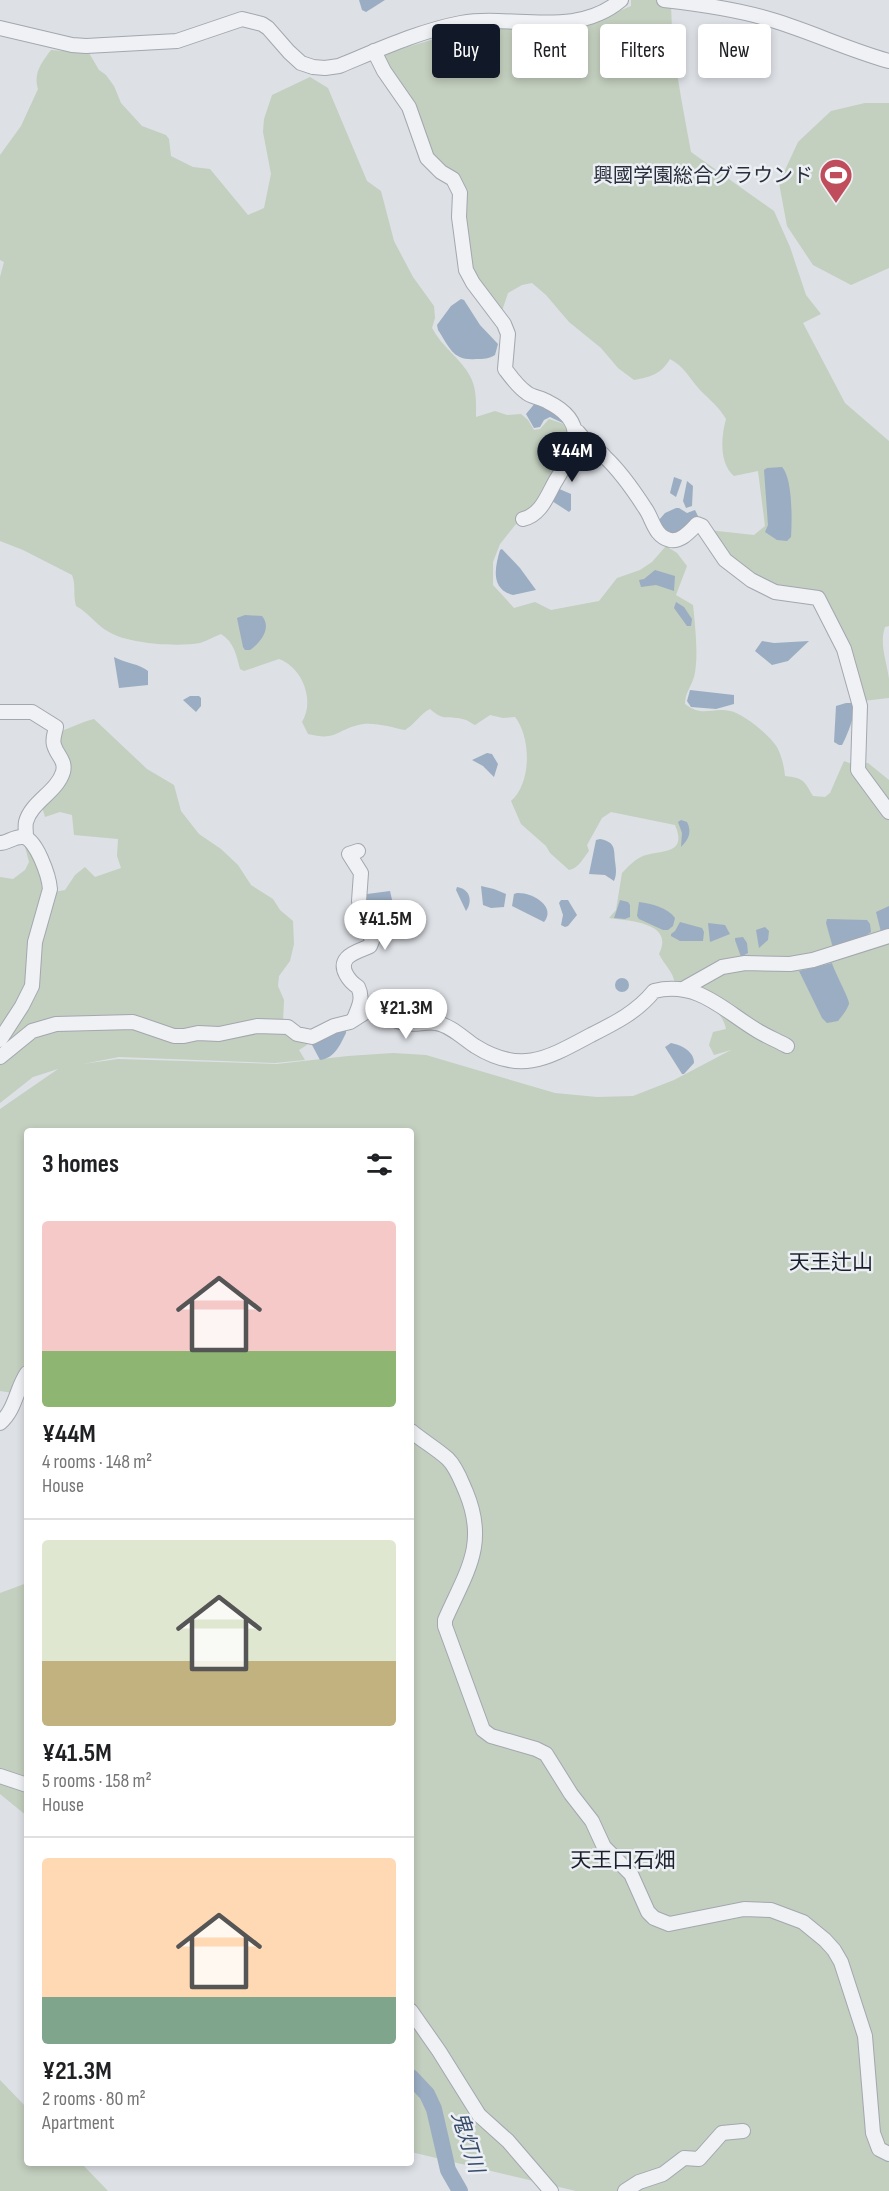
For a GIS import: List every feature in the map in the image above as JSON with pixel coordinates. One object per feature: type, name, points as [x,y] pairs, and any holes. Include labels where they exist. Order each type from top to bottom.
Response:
[{"type":"street","points":[[0,28],[72,45],[86,46],[177,41],[242,19],[262,24],[268,28],[301,63],[313,67],[339,66],[431,30],[478,20],[540,24],[579,20],[600,13],[621,0]]},
{"type":"street","points":[[664,0],[730,10],[771,20],[853,51],[889,61]]},
{"type":"street","points":[[374,51],[384,71],[409,107],[427,158],[441,172],[453,179],[460,193],[459,217],[466,270],[504,324],[508,334],[505,369],[528,395],[550,403],[573,420],[574,445],[547,500],[530,517],[523,519]]},
{"type":"street","points":[[575,431],[584,441],[605,456],[647,510],[652,524],[660,534],[669,540],[679,539],[697,524],[702,526],[725,560],[751,580],[775,592],[818,598],[844,649],[860,706],[858,770],[889,812]]},
{"type":"street","points":[[0,712],[32,712],[56,727],[53,738],[54,745],[62,758],[62,773],[30,814],[26,822],[26,837]]},
{"type":"street","points":[[0,843],[17,837],[26,837],[33,841],[50,889],[35,942],[32,986],[0,1040]]},
{"type":"street","points":[[354,1019],[361,993],[358,987],[350,983],[344,964],[347,957],[370,946],[372,941],[359,901],[361,873],[350,854],[358,851]]},
{"type":"street","points":[[683,989],[722,967],[745,963],[790,964],[813,960],[889,936]]},
{"type":"street","points":[[0,1057],[32,1031],[63,1023],[133,1022],[174,1036],[219,1034],[257,1026],[288,1028],[297,1034],[312,1037],[369,1010],[412,1025],[435,1022],[456,1032],[487,1052],[518,1063],[535,1061],[555,1054],[594,1034],[638,1009],[654,991],[683,989],[695,992],[712,1001],[758,1031],[787,1046]]},
{"type":"street","points":[[0,1423],[13,1407],[24,1378]]},
{"type":"street","points":[[414,1433],[453,1465],[473,1512],[476,1538],[474,1551],[468,1570],[445,1620],[448,1637],[483,1730],[491,1736],[546,1754],[571,1794],[592,1821],[604,1847],[631,1874],[648,1912],[654,1918],[669,1924],[744,1909],[771,1910],[803,1922],[825,1940],[841,1962],[859,2015],[868,2050],[868,2091],[873,2133],[879,2149],[889,2154]]},
{"type":"street","points":[[0,1776],[24,1784]]},
{"type":"street","points":[[414,2015],[479,2115],[508,2141],[551,2191]]},
{"type":"street","points":[[624,2191],[639,2182],[663,2174],[684,2158],[699,2159],[722,2133],[743,2131]]},
{"type":"green space","points":[[631,0],[671,0],[672,24],[600,24],[600,78],[678,78],[691,152],[774,211],[790,247],[806,295],[821,314],[803,323],[845,403],[889,441],[889,626],[885,627],[883,640],[889,679],[889,698],[863,701],[825,600],[777,589],[727,556],[708,530],[754,535],[765,526],[758,471],[734,476],[729,471],[722,449],[726,419],[683,369],[670,359],[655,374],[634,380],[618,368],[601,348],[569,322],[546,295],[532,283],[522,285],[508,293],[501,314],[469,267],[464,192],[429,156],[381,55],[432,40],[432,78],[500,78],[500,29],[512,29],[512,78],[588,78],[588,24],[631,6]]},
{"type":"green space","points":[[51,50],[89,53],[99,70],[114,86],[121,103],[142,126],[166,135],[169,139],[171,156],[193,167],[210,169],[248,215],[264,208],[271,174],[263,132],[264,119],[272,95],[310,77],[328,88],[367,181],[381,191],[394,241],[413,277],[434,306],[435,318],[432,328],[462,364],[472,381],[476,396],[476,417],[495,411],[507,415],[521,414],[534,430],[540,429],[549,419],[573,427],[572,435],[547,498],[520,519],[500,544],[493,562],[493,585],[514,608],[535,602],[551,610],[599,601],[617,578],[640,570],[652,562],[666,546],[677,553],[687,566],[676,595],[693,605],[696,661],[694,677],[685,704],[703,711],[730,711],[757,726],[778,749],[785,776],[802,781],[813,796],[825,797],[830,793],[844,761],[852,764],[868,763],[889,780],[889,2191],[576,2191],[414,2153],[414,1128],[24,1128],[24,1395],[0,1391],[0,1109],[58,1069],[33,1077],[0,1103],[0,1044],[20,1016],[54,892],[65,890],[75,875],[85,867],[95,877],[121,868],[117,856],[118,839],[74,835],[72,815],[60,812],[45,817],[42,807],[61,784],[57,748],[58,732],[94,719],[147,769],[174,785],[181,811],[199,834],[221,849],[238,865],[251,885],[273,899],[280,910],[293,921],[294,944],[290,961],[279,976],[278,986],[284,1000],[283,1023],[306,1039],[307,1045],[299,1050],[305,1060],[275,1063],[119,1057],[83,1064],[118,1059],[277,1064],[393,1053],[426,1055],[555,1093],[597,1097],[633,1096],[674,1080],[731,1050],[714,1055],[709,1045],[713,1032],[726,1029],[723,1021],[713,1008],[675,984],[671,972],[659,954],[662,943],[661,935],[648,925],[609,918],[616,910],[622,873],[641,857],[675,847],[678,835],[675,825],[611,812],[602,818],[587,845],[589,851],[578,865],[569,870],[521,824],[511,801],[523,783],[527,760],[524,736],[515,717],[503,718],[490,715],[475,725],[464,719],[442,717],[430,709],[405,730],[369,724],[350,727],[330,736],[308,734],[302,722],[306,714],[307,695],[300,677],[287,663],[279,659],[244,671],[240,669],[232,645],[221,634],[200,643],[179,645],[153,644],[118,636],[104,629],[76,606],[72,575],[0,541],[0,277],[4,262],[0,260],[0,155],[21,126],[38,89],[39,68]]},
{"type":"green space","name":"興國学園総合グラウンド","points":[[865,103],[889,103],[889,268],[851,285],[813,265],[787,226],[779,183],[798,142],[831,111]]},
{"type":"green space","points":[[26,840],[46,883],[28,984],[0,1030],[0,877],[13,879],[25,870],[29,862],[24,843]]},
{"type":"green space","points":[[24,1584],[24,1814],[0,1794],[0,1593]]},
{"type":"green space","points":[[0,2080],[24,2105],[24,2166],[84,2166],[108,2191],[0,2191]]},
{"type":"water","points":[[359,0],[385,0],[366,12],[362,10]]},
{"type":"water","points":[[461,299],[464,300],[480,325],[498,344],[495,355],[484,359],[462,358],[449,348],[438,330],[437,325],[451,306]]},
{"type":"water","points":[[536,402],[557,414],[567,425],[550,417],[544,420],[540,427],[534,428],[526,414]]},
{"type":"water","points":[[782,467],[786,473],[791,500],[791,537],[787,541],[777,540],[765,532],[768,525],[764,470]]},
{"type":"water","points":[[674,477],[682,480],[676,497],[670,493]]},
{"type":"water","points":[[687,481],[693,486],[692,506],[686,508],[683,501]]},
{"type":"water","points":[[557,488],[571,494],[569,512],[552,501]]},
{"type":"water","points":[[676,508],[687,513],[695,510],[698,516],[695,522],[674,535],[666,532],[659,520],[665,513]]},
{"type":"water","points":[[502,549],[536,590],[513,595],[501,588],[497,583],[496,570]]},
{"type":"water","points":[[655,570],[675,576],[674,591],[656,585],[641,587],[639,580],[644,579]]},
{"type":"water","points":[[676,602],[684,607],[692,619],[691,626],[687,626],[674,608]]},
{"type":"water","points":[[245,615],[262,616],[266,625],[264,635],[250,650],[245,650],[243,647],[237,618]]},
{"type":"water","points":[[762,641],[774,643],[809,641],[788,661],[772,665],[755,651]]},
{"type":"water","points":[[114,657],[148,671],[148,685],[119,688]]},
{"type":"water","points":[[690,690],[734,695],[734,704],[716,709],[691,707],[687,701]]},
{"type":"water","points":[[190,696],[201,698],[201,706],[196,712],[183,700]]},
{"type":"water","points":[[855,703],[854,713],[844,741],[842,745],[839,745],[834,742],[836,706]]},
{"type":"water","points":[[487,753],[492,754],[498,764],[494,777],[483,766],[472,760]]},
{"type":"water","points":[[681,820],[687,822],[689,832],[688,838],[681,847],[682,833],[678,822]]},
{"type":"water","points":[[596,840],[609,842],[614,849],[616,876],[614,881],[605,875],[589,874]]},
{"type":"water","points":[[481,886],[506,894],[504,907],[491,908],[483,905]]},
{"type":"water","points":[[457,887],[465,890],[469,896],[466,911],[456,890]]},
{"type":"water","points":[[390,891],[397,921],[382,938],[374,939],[364,900],[367,894]]},
{"type":"water","points":[[514,894],[529,895],[541,901],[547,911],[544,922],[512,906]]},
{"type":"water","points":[[561,900],[568,900],[577,915],[565,927],[561,925],[563,915],[559,903]]},
{"type":"water","points":[[620,900],[630,905],[630,917],[614,918]]},
{"type":"water","points":[[639,902],[668,911],[675,918],[673,926],[668,930],[663,930],[639,919],[637,916]]},
{"type":"water","points":[[889,906],[889,930],[881,932],[876,912]]},
{"type":"water","points":[[827,919],[867,920],[871,932],[862,938],[833,948]]},
{"type":"water","points":[[680,922],[702,928],[703,941],[680,941],[671,936]]},
{"type":"water","points":[[708,923],[725,925],[730,934],[710,942]]},
{"type":"water","points":[[765,927],[769,931],[768,940],[759,948],[756,930]]},
{"type":"water","points":[[743,937],[747,943],[748,953],[741,957],[735,938]]},
{"type":"water","points":[[832,963],[849,1004],[838,1021],[827,1023],[822,1018],[799,971]]},
{"type":"water","points":[[622,978],[627,980],[629,985],[627,990],[622,992],[617,990],[615,985],[617,980]]},
{"type":"water","points":[[343,1029],[346,1033],[342,1042],[330,1057],[320,1060],[311,1043]]},
{"type":"water","points":[[671,1043],[686,1049],[692,1055],[694,1063],[684,1074],[665,1047]]},
{"type":"waterway","name":"鬼灯川","points":[[414,2080],[427,2094],[434,2109],[448,2170],[460,2191]]},
{"type":"place","name":"興國学園総合グラウンド","points":[[836,204]]},
{"type":"district","name":"天王辻山","points":[[831,1262]]},
{"type":"district","name":"天王口石畑","points":[[623,1860]]}]
